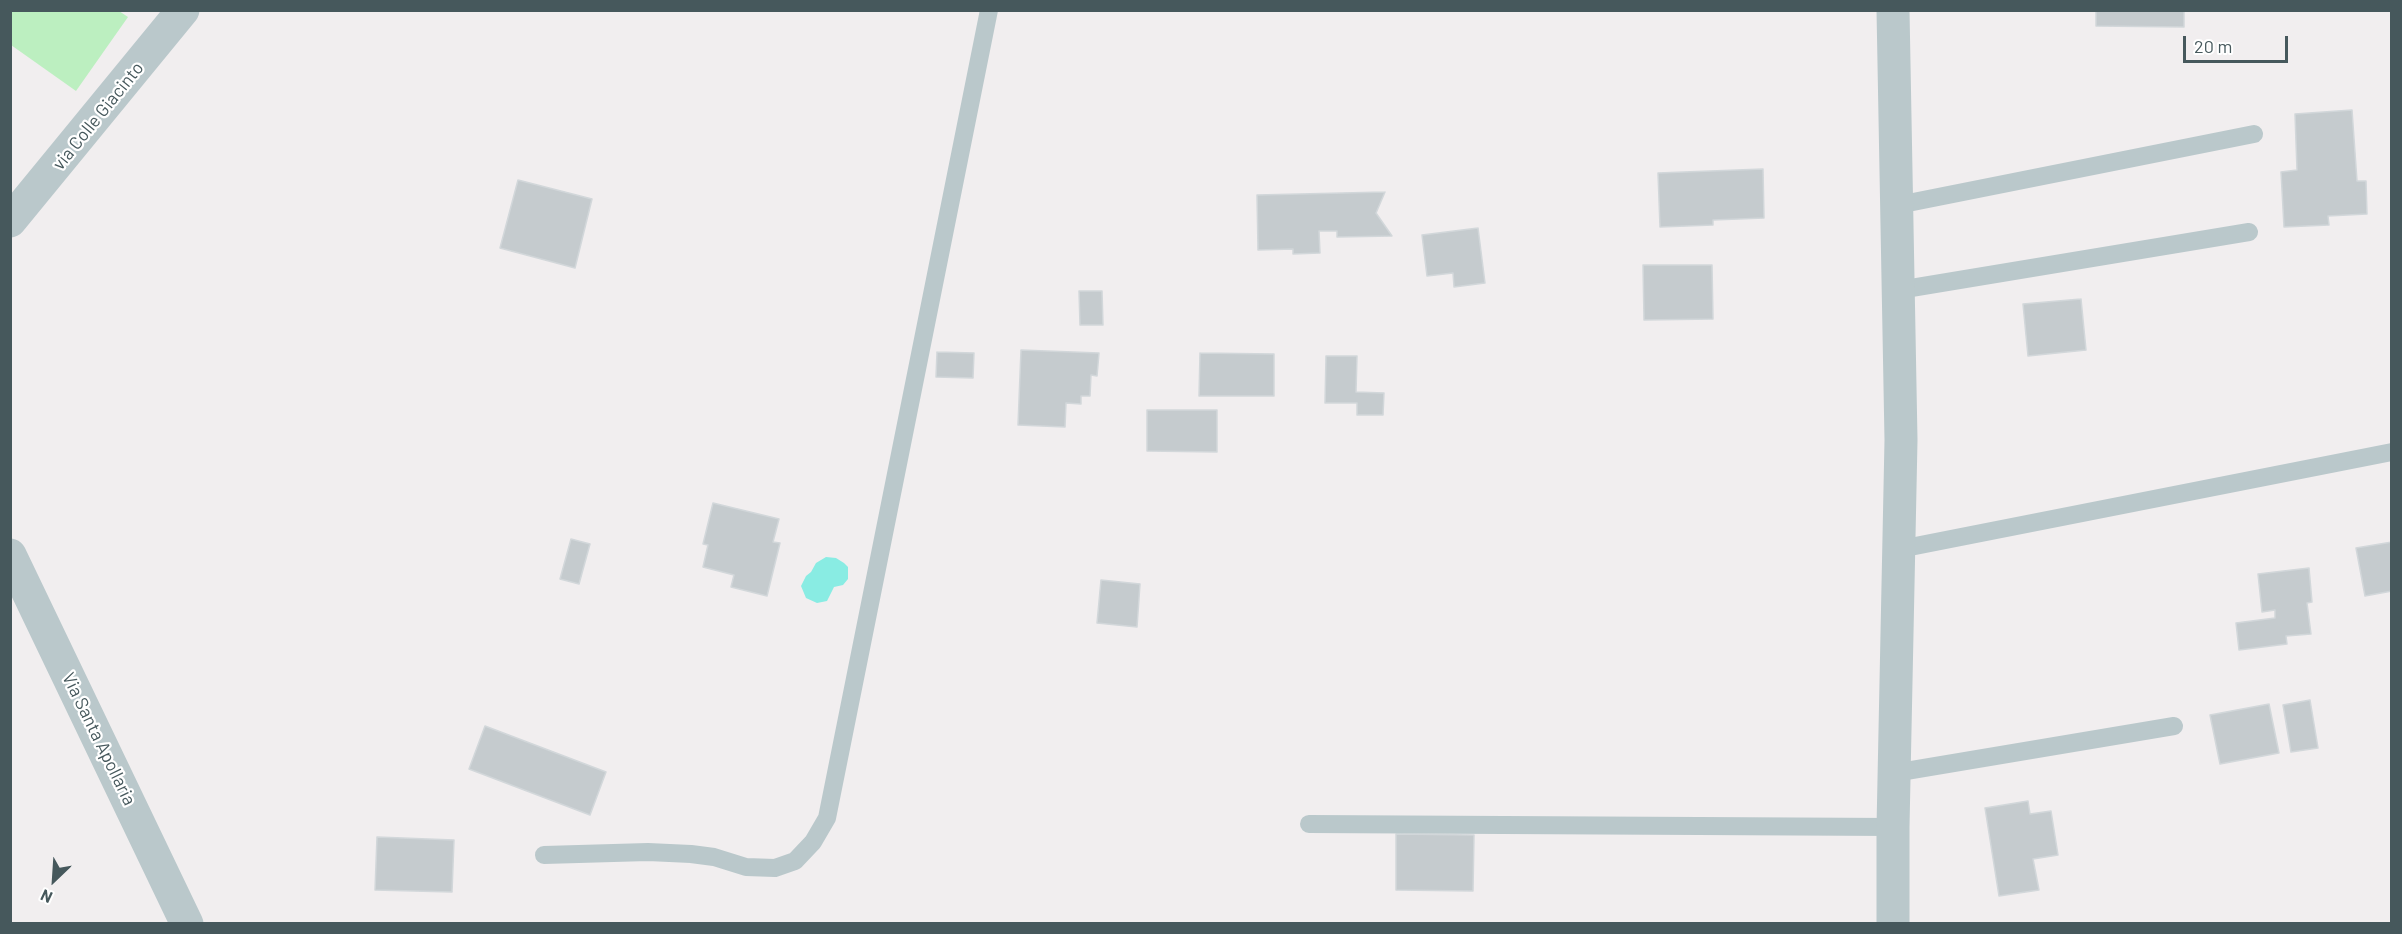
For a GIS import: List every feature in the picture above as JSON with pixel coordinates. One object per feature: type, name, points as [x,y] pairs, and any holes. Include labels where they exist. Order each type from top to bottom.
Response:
[{"type":"street","name":"via Colle Giacinto","points":[[10,221],[183,10]]},
{"type":"street","points":[[1893,10],[1901,429],[1893,924]]},
{"type":"street","name":"Via Santa Apollaria","points":[[10,555],[187,924]]},
{"type":"lane","points":[[544,855],[648,852],[691,854],[714,857],[746,867],[775,868],[795,861],[813,842],[827,818],[989,10]]},
{"type":"lane","points":[[1898,205],[2254,134]]},
{"type":"lane","points":[[1899,290],[2249,232]]},
{"type":"lane","points":[[1900,549],[2391,452]]},
{"type":"lane","points":[[1894,773],[2174,726]]},
{"type":"lane","points":[[1309,824],[1893,827]]},
{"type":"green space","points":[[11,10],[119,11],[128,17],[76,91],[11,45]]},
{"type":"water","points":[[826,557],[836,558],[848,567],[848,579],[843,585],[834,587],[827,601],[817,603],[806,598],[801,586],[816,563]]},
{"type":"building","points":[[2096,10],[2184,10],[2184,27],[2096,26]]},
{"type":"building","points":[[2352,110],[2357,181],[2366,181],[2367,214],[2328,216],[2329,225],[2284,227],[2281,172],[2297,170],[2295,114]]},
{"type":"building","points":[[1763,169],[1764,218],[1713,220],[1713,225],[1660,227],[1658,173]]},
{"type":"building","points":[[518,180],[592,199],[575,268],[500,248]]},
{"type":"building","points":[[1385,192],[1376,213],[1392,236],[1337,237],[1337,231],[1319,231],[1320,253],[1293,254],[1293,249],[1258,250],[1257,195]]},
{"type":"building","points":[[1478,228],[1485,283],[1454,287],[1453,273],[1427,276],[1422,235]]},
{"type":"building","points":[[1643,265],[1712,265],[1713,319],[1644,320]]},
{"type":"building","points":[[1079,291],[1102,291],[1103,325],[1080,325]]},
{"type":"building","points":[[2081,299],[2086,350],[2028,356],[2023,304]]},
{"type":"building","points":[[1021,350],[1099,353],[1097,376],[1091,375],[1090,396],[1081,396],[1081,404],[1066,403],[1065,427],[1018,425]]},
{"type":"building","points":[[937,352],[974,353],[973,378],[936,377]]},
{"type":"building","points":[[1200,353],[1274,354],[1274,396],[1199,396]]},
{"type":"building","points":[[1326,356],[1357,356],[1356,392],[1384,393],[1383,415],[1357,415],[1357,403],[1325,403]]},
{"type":"building","points":[[1147,410],[1217,410],[1217,452],[1147,451]]},
{"type":"building","points":[[713,503],[779,519],[773,542],[780,543],[767,596],[731,587],[734,575],[703,567],[708,545],[703,544]]},
{"type":"building","points":[[571,539],[590,544],[579,584],[560,579]]},
{"type":"building","points":[[2392,542],[2392,591],[2365,596],[2356,548]]},
{"type":"building","points":[[2309,568],[2312,602],[2307,603],[2311,634],[2286,636],[2287,644],[2239,650],[2236,623],[2275,618],[2275,610],[2262,612],[2258,574]]},
{"type":"building","points":[[1101,580],[1140,584],[1137,627],[1097,623]]},
{"type":"building","points":[[2310,700],[2318,748],[2291,752],[2283,705]]},
{"type":"building","points":[[2269,704],[2279,753],[2220,764],[2210,715]]},
{"type":"building","points":[[485,726],[606,772],[590,815],[469,769]]},
{"type":"building","points":[[2028,801],[2030,814],[2051,811],[2058,855],[2033,859],[2039,890],[1999,896],[1985,808]]},
{"type":"building","points":[[1396,834],[1474,835],[1473,891],[1396,890]]},
{"type":"building","points":[[377,837],[454,840],[452,892],[375,890]]}]
